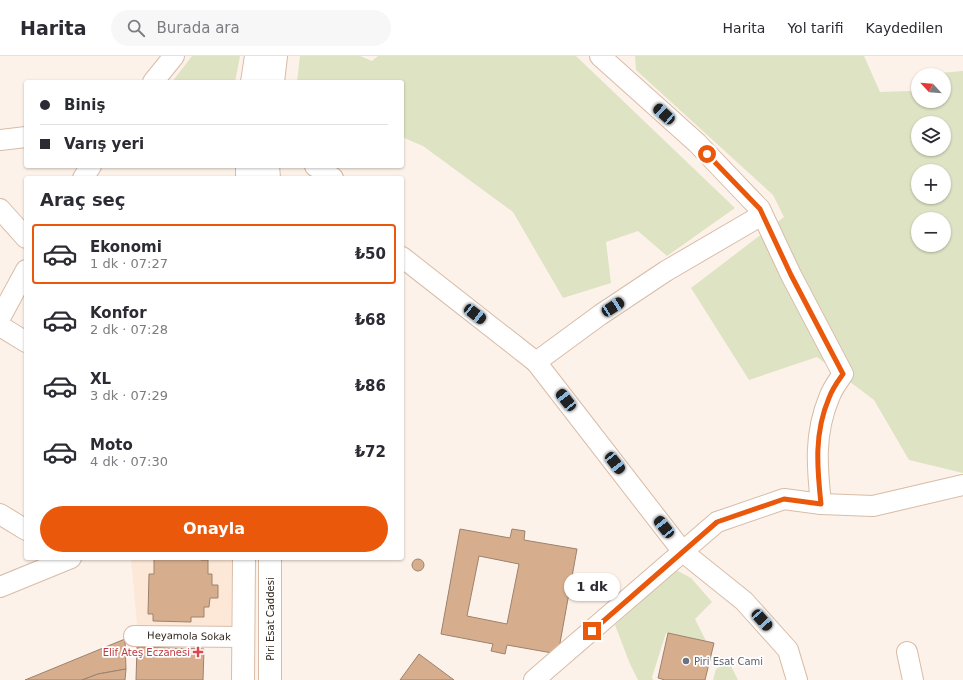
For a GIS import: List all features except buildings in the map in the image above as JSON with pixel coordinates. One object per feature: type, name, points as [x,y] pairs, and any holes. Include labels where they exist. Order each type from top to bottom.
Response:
[{"type":"main road","points":[[252,80],[256,56]]},
{"type":"main road","points":[[273,80],[276,56]]},
{"type":"main road","points":[[243,680],[244,560]]},
{"type":"main road","name":"Piri Esat Caddesi","points":[[270,560],[270,680]]},
{"type":"street","points":[[155,80],[174,56]]},
{"type":"street","points":[[600,56],[696,143],[760,209],[791,275],[843,374],[829,397],[820,426],[817,464],[821,504]]},
{"type":"street","points":[[0,140],[24,136]]},
{"type":"street","points":[[319,168],[330,176]]},
{"type":"street","points":[[0,209],[24,236]]},
{"type":"street","points":[[536,362],[600,315],[666,271],[762,215]]},
{"type":"street","points":[[404,259],[536,362],[683,552],[744,601],[788,650],[797,680]]},
{"type":"street","points":[[0,318],[24,274]]},
{"type":"street","points":[[0,326],[24,341]]},
{"type":"street","points":[[534,680],[717,522],[784,499],[821,504],[873,506],[963,485]]},
{"type":"street","points":[[0,514],[24,529]]},
{"type":"street","points":[[0,587],[58,560]]},
{"type":"street","name":"Heyamola Sokak","points":[[134,636],[243,637]]},
{"type":"street","points":[[908,652],[913,680]]},
{"type":"shaded area","points":[[131,560],[232,560],[231,628],[137,625]]},
{"type":"green space","points":[[192,56],[240,56],[235,80],[174,80]]},
{"type":"green space","points":[[300,56],[360,56],[372,61],[378,56],[576,56],[735,208],[667,256],[638,231],[606,242],[611,283],[563,298],[513,212],[423,146],[404,138],[404,80],[297,80]]},
{"type":"green space","points":[[635,56],[864,56],[880,92],[911,91],[911,108],[951,108],[951,72],[963,71],[963,473],[909,460],[874,400],[817,357],[749,380],[691,288],[784,217],[773,195],[636,70]]},
{"type":"green space","points":[[676,570],[691,578],[712,602],[695,619],[709,647],[666,633],[652,677],[653,680],[638,680],[630,664],[615,625]]},
{"type":"green space","points":[[729,662],[738,680],[713,680],[716,669]]},
{"type":"place","name":"Elif Ateş Eczanesi","points":[[198,652]]},
{"type":"place","name":"Piri Esat Cami","points":[[686,661]]},
{"type":"route","points":[[592,631],[717,522],[784,499],[821,504],[817,464],[820,426],[829,397],[843,374],[791,275],[760,209],[707,154]]}]
